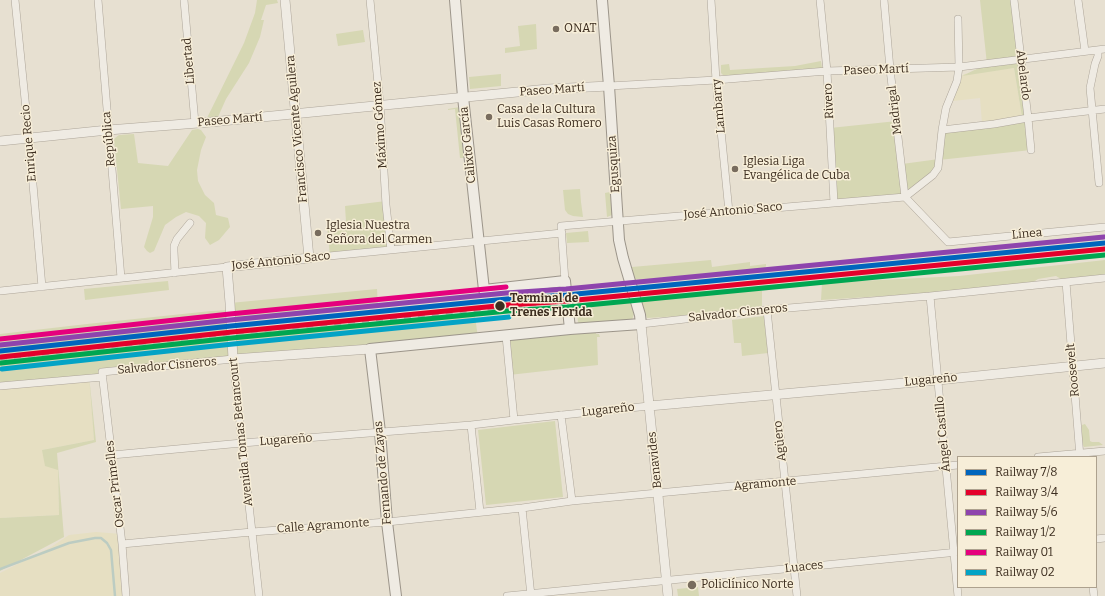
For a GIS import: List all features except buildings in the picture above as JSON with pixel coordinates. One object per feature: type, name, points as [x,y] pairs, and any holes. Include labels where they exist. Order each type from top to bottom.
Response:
[{"type":"main road","name":"Calixto García","points":[[455,0],[463,97],[484,290],[565,281]]},
{"type":"main road","name":"Egusquiza","points":[[602,0],[619,240],[640,314],[641,324]]},
{"type":"main road","points":[[565,281],[570,329]]},
{"type":"main road","name":"Salvador Cisneros","points":[[370,349],[570,329],[641,324]]},
{"type":"main road","name":"Fernando de Zayas","points":[[370,349],[380,432],[387,522],[396,596]]},
{"type":"street","name":"Enrique Recio","points":[[15,0],[42,287]]},
{"type":"street","name":"República","points":[[98,0],[121,278]]},
{"type":"street","name":"Libertad","points":[[184,0],[195,123]]},
{"type":"street","name":"Francisco Vicente Aguilera","points":[[285,0],[310,258]]},
{"type":"street","name":"Máximo Gómez","points":[[370,0],[380,105],[386,205],[391,250]]},
{"type":"street","name":"Lambarry","points":[[711,0],[716,80],[729,212]]},
{"type":"street","name":"Rivero","points":[[820,0],[827,71],[834,203]]},
{"type":"street","name":"Madrigal","points":[[884,0],[890,69],[905,197]]},
{"type":"street","name":"Abelardo","points":[[1014,0],[1031,150]]},
{"type":"street","points":[[1078,0],[1085,51]]},
{"type":"street","points":[[905,197],[933,176],[938,168],[946,108],[957,81],[959,67],[958,20]]},
{"type":"street","name":"Paseo Martí","points":[[0,141],[548,89],[716,80],[827,71],[959,67],[1101,50]]},
{"type":"street","points":[[1099,183],[1090,88],[1095,64],[1101,50]]},
{"type":"street","points":[[942,130],[1105,109]]},
{"type":"street","points":[[1097,164],[1105,164]]},
{"type":"street","name":"José Antonio Saco","points":[[0,291],[479,241],[617,221],[905,197]]},
{"type":"street","name":"Línea","points":[[905,197],[948,242],[1105,227]]},
{"type":"street","points":[[175,273],[174,246],[177,239],[190,223]]},
{"type":"street","points":[[562,229],[565,281]]},
{"type":"street","name":"Avenida Tomas Betancourt","points":[[227,267],[233,359],[259,596]]},
{"type":"street","name":"Salvador Cisneros","points":[[641,324],[767,310],[930,296],[1105,278]]},
{"type":"street","name":"Roosevelt","points":[[1066,282],[1080,455]]},
{"type":"street","name":"Ángel Castillo","points":[[930,296],[957,574]]},
{"type":"street","name":"Agüero","points":[[767,310],[797,596]]},
{"type":"street","name":"Benavides","points":[[641,324],[668,596]]},
{"type":"street","points":[[506,336],[514,420]]},
{"type":"street","points":[[233,359],[370,349]]},
{"type":"street","name":"Salvador Cisneros","points":[[0,386],[233,359]]},
{"type":"street","name":"Lugareño","points":[[112,455],[471,425],[649,406],[938,380],[1105,363]]},
{"type":"street","name":"Oscar Primelles","points":[[103,374],[122,544],[126,596]]},
{"type":"street","points":[[561,415],[572,501]]},
{"type":"street","points":[[471,425],[480,512]]},
{"type":"street","points":[[1059,456],[1080,455],[1105,450]]},
{"type":"street","name":"Agramonte","points":[[572,501],[957,465]]},
{"type":"street","name":"Calle Agramonte","points":[[122,544],[252,532],[387,522],[522,508],[572,501]]},
{"type":"street","points":[[522,508],[531,595]]},
{"type":"street","name":"Luaces","points":[[507,596],[531,595],[956,552]]},
{"type":"shaded area","points":[[1014,68],[1022,117],[982,123],[980,98],[953,101],[964,74]]},
{"type":"shaded area","points":[[89,376],[94,440],[42,450],[58,470],[59,515],[0,518],[0,386]]},
{"type":"shaded area","points":[[96,532],[121,534],[126,596],[0,596],[0,573],[51,547],[69,535]]},
{"type":"green space","points":[[257,0],[277,0],[278,3],[266,5],[261,20],[264,20],[260,37],[249,63],[226,99],[218,117],[207,118],[244,43],[255,13]]},
{"type":"green space","points":[[980,0],[1014,0],[1031,150],[939,160],[938,168],[905,197],[834,203],[830,128],[897,121],[902,164],[939,159],[942,130],[1022,117],[1014,68],[962,76],[987,64]]},
{"type":"green space","points":[[536,24],[537,49],[505,53],[505,48],[520,46],[518,26]]},
{"type":"green space","points":[[363,30],[365,42],[338,46],[336,34]]},
{"type":"green space","points":[[821,61],[822,68],[726,76],[721,73],[721,65],[729,64],[730,70],[795,66]]},
{"type":"green space","points":[[501,74],[501,86],[470,89],[469,77]]},
{"type":"green space","points":[[460,107],[465,158],[460,158],[455,109],[448,110]]},
{"type":"green space","points":[[192,130],[201,130],[206,137],[201,150],[197,170],[198,181],[205,195],[214,203],[216,215],[228,218],[230,227],[219,240],[210,245],[205,238],[206,223],[199,216],[186,212],[165,225],[154,251],[150,253],[144,247],[153,217],[153,206],[121,209],[114,140],[119,135],[134,134],[138,163],[168,166]]},
{"type":"green space","points":[[580,189],[583,217],[573,216],[568,214],[565,210],[563,190]]},
{"type":"green space","points":[[610,192],[612,215],[607,217],[605,193]]},
{"type":"green space","points":[[386,201],[391,250],[330,256],[327,225],[346,222],[345,206]]},
{"type":"green space","points":[[588,231],[589,242],[567,243],[566,233]]},
{"type":"green space","points":[[711,260],[712,267],[750,262],[750,266],[766,264],[766,266],[765,268],[640,280],[633,279],[632,267]]},
{"type":"green space","points":[[1105,260],[1105,275],[1061,279],[1056,276],[1038,279],[1032,283],[946,292],[821,300],[822,283],[959,276]]},
{"type":"green space","points":[[168,281],[169,290],[85,300],[84,289]]},
{"type":"green space","points":[[377,289],[378,305],[232,319],[232,334],[270,329],[475,316],[478,338],[0,386],[0,334],[230,310],[230,303]]},
{"type":"green space","points":[[705,291],[762,291],[762,306],[680,316],[647,318],[640,297]]},
{"type":"green space","points":[[629,300],[634,314],[632,320],[580,325],[578,322],[576,306]]},
{"type":"green space","points":[[764,316],[768,353],[742,356],[741,343],[734,343],[732,320]]},
{"type":"green space","points":[[596,328],[596,334],[599,334],[600,337],[597,337],[598,365],[509,375],[506,336]]},
{"type":"green space","points":[[89,376],[96,442],[57,453],[64,537],[0,571],[0,518],[59,515],[58,470],[45,466],[42,450],[94,440]]},
{"type":"green space","points":[[555,421],[563,497],[486,505],[478,430]]},
{"type":"green space","points":[[1085,424],[1089,430],[1090,441],[1099,442],[1103,445],[1084,447],[1082,443],[1082,425]]},
{"type":"green space","points":[[698,587],[699,596],[678,596],[677,589]]},
{"type":"waterway","points":[[0,569],[69,543],[101,538],[107,543],[111,550],[115,596]]},
{"type":"railway","points":[[0,359],[231,334],[1105,248]]},
{"type":"rail line","name":"5/6","points":[[0,345],[230,320],[1104,237]]},
{"type":"rail line","name":"7/8","points":[[0,351],[231,326],[507,299],[566,295],[1105,243]]},
{"type":"rail line","name":"3/4","points":[[1,357],[232,332],[507,305],[567,301],[1105,249]]},
{"type":"rail line","name":"1/2","points":[[1,363],[232,338],[1105,255]]},
{"type":"rail line","name":"01","points":[[0,339],[230,314],[506,287]]},
{"type":"rail line","name":"02","points":[[2,369],[233,344],[509,317]]},
{"type":"place","name":"ONAT","points":[[556,29]]},
{"type":"place","name":"Casa de la Cultura Luis Casas Romero","points":[[489,117]]},
{"type":"place","name":"Iglesia Liga Evangélica de Cuba","points":[[735,169]]},
{"type":"place","name":"Iglesia Nuestra Señora del Carmen","points":[[318,233]]},
{"type":"place","name":"Terminal de Trenes Florida","points":[[500,306]]},
{"type":"place","name":"Policlínico Norte","points":[[692,585]]}]
